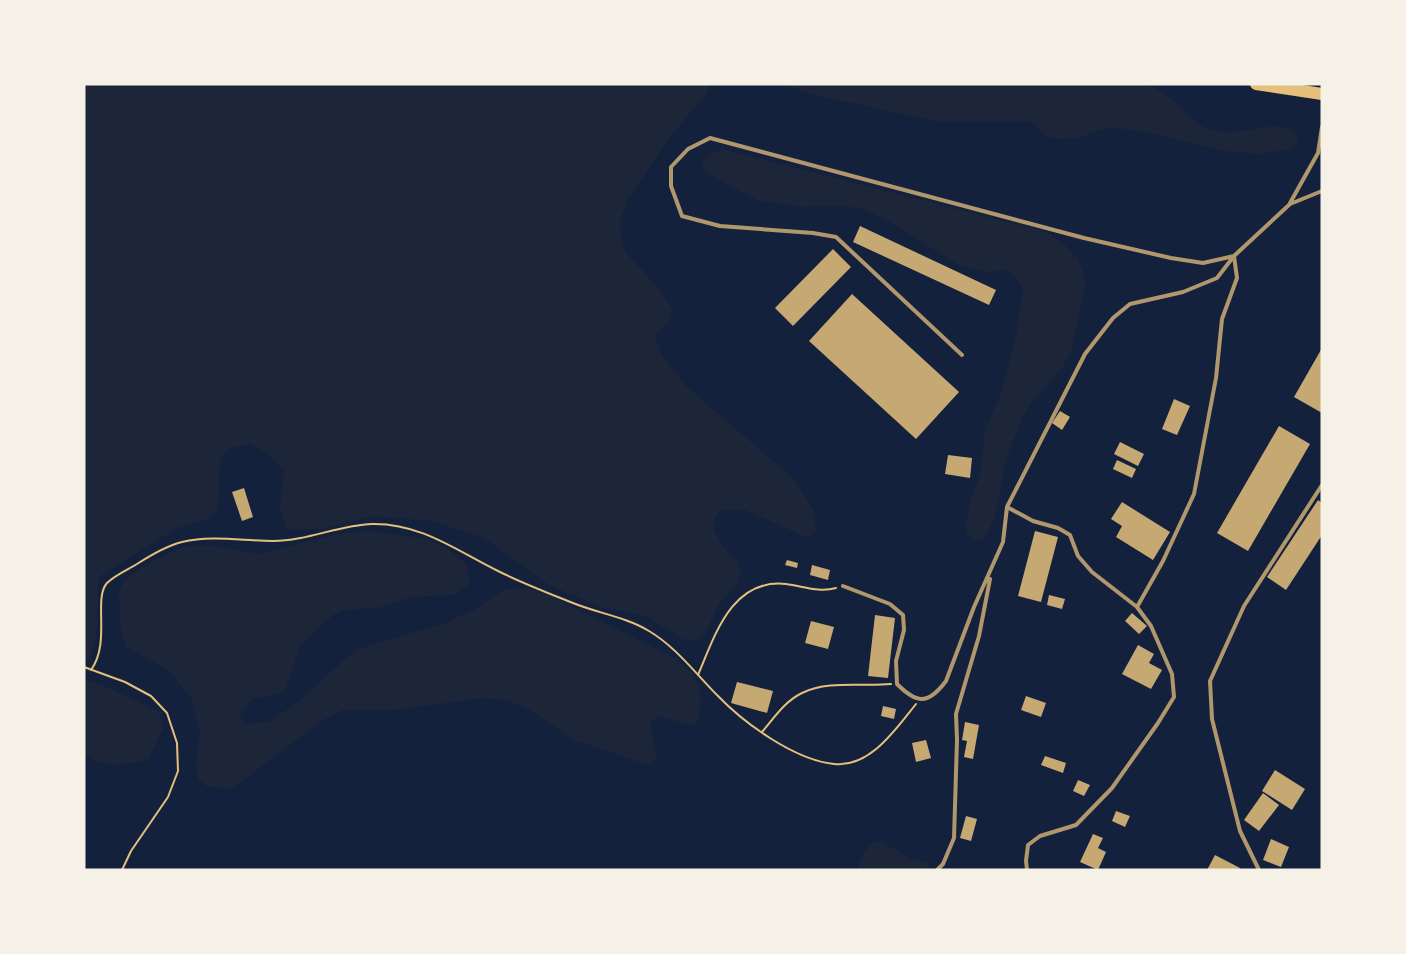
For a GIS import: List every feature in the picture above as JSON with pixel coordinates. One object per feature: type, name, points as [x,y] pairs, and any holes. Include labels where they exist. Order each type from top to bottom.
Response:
[{"type":"highway","points":[[1256,84],[1322,94]]},
{"type":"lane","points":[[843,586],[890,604],[903,615],[904,630],[896,661],[897,684],[910,697],[919,701],[940,690],[946,681],[974,607],[1003,542],[1007,507],[1085,354],[1113,318],[1130,304],[1184,292],[1217,278],[1234,256],[1290,204],[1318,153],[1322,127]]},
{"type":"lane","points":[[962,356],[836,237],[813,233],[720,226],[682,216],[671,186],[671,167],[688,149],[710,138],[1004,218],[1171,258],[1203,263],[1234,256]]},
{"type":"lane","points":[[1290,204],[1322,191]]},
{"type":"lane","points":[[1137,607],[1163,561],[1194,494],[1216,378],[1222,319],[1237,278],[1234,256]]},
{"type":"lane","points":[[1259,870],[1240,831],[1212,719],[1210,681],[1244,606],[1322,485]]},
{"type":"lane","points":[[1007,507],[1033,521],[1058,528],[1070,535],[1078,556],[1092,572],[1137,607],[1151,626],[1172,674],[1174,697],[1112,788],[1076,825],[1040,836],[1028,845],[1027,870]]},
{"type":"lane","points":[[937,870],[943,864],[954,838],[956,714],[979,636],[991,573]]},
{"type":"path","points":[[91,670],[101,649],[102,595],[106,584],[158,551],[181,542],[202,539],[282,541],[372,524],[399,527],[430,535],[499,571],[576,605],[648,630],[678,654],[735,712],[762,732],[795,752],[830,764],[846,765],[871,753],[892,734],[919,701]]},
{"type":"path","points":[[698,675],[720,624],[736,601],[751,590],[765,585],[785,584],[827,591],[843,586]]},
{"type":"path","points":[[84,667],[125,682],[151,696],[167,713],[177,743],[178,771],[168,796],[131,851],[122,870]]},
{"type":"path","points":[[762,732],[782,707],[802,693],[818,687],[897,684]]},
{"type":"shaded area","points":[[84,84],[710,84],[707,93],[670,137],[628,199],[620,221],[622,242],[626,253],[659,288],[672,309],[670,320],[655,336],[662,355],[685,385],[795,480],[814,511],[816,532],[808,538],[745,510],[722,510],[715,517],[713,528],[723,547],[738,562],[741,572],[738,582],[718,606],[704,635],[694,641],[683,639],[646,616],[601,607],[549,585],[484,538],[432,521],[374,516],[320,529],[286,529],[280,508],[284,472],[270,455],[250,444],[230,448],[221,456],[217,511],[209,518],[177,528],[100,576],[95,641],[92,652],[86,663],[84,662]]},
{"type":"shaded area","points":[[782,84],[1149,84],[1167,95],[1194,121],[1208,129],[1230,132],[1285,128],[1295,131],[1298,140],[1292,149],[1259,154],[1224,151],[1146,132],[1110,127],[1078,138],[1056,139],[1045,135],[1029,121],[934,121],[815,95]]},
{"type":"shaded area","points":[[722,149],[1040,230],[1065,245],[1077,259],[1082,268],[1085,286],[1071,352],[1022,419],[1004,467],[995,515],[987,533],[981,540],[972,539],[966,533],[966,524],[970,502],[980,476],[985,430],[1000,396],[1016,337],[1023,289],[1018,281],[1004,270],[986,272],[958,265],[887,220],[862,209],[845,206],[799,207],[757,200],[706,173],[702,165],[706,157]]},
{"type":"shaded area","points":[[371,531],[428,539],[448,549],[466,564],[470,584],[453,595],[410,597],[377,608],[343,610],[333,615],[300,646],[286,688],[277,695],[251,699],[239,718],[248,724],[270,721],[298,702],[355,650],[445,623],[476,609],[505,589],[527,588],[550,596],[675,658],[692,673],[701,693],[699,719],[692,726],[658,716],[650,723],[657,759],[648,765],[572,739],[530,710],[509,701],[485,698],[392,710],[343,710],[323,720],[238,784],[228,789],[206,786],[198,779],[196,767],[200,733],[191,698],[168,670],[126,647],[120,626],[119,592],[124,581],[141,567],[182,547],[206,545],[260,554],[337,534]]},
{"type":"shaded area","points":[[84,679],[160,712],[163,729],[148,760],[107,764],[84,753]]},
{"type":"shaded area","points":[[881,841],[909,858],[927,862],[929,870],[856,870],[862,855],[868,848]]},
{"type":"building","points":[[860,226],[996,290],[989,305],[853,242]]},
{"type":"building","points":[[833,249],[851,267],[793,326],[775,308]]},
{"type":"building","points":[[852,294],[959,392],[916,439],[809,341]]},
{"type":"building","points":[[1322,348],[1322,413],[1294,397]]},
{"type":"building","points":[[1174,399],[1190,406],[1177,435],[1162,429]]},
{"type":"building","points":[[1060,411],[1070,417],[1062,430],[1052,423]]},
{"type":"building","points":[[1279,426],[1310,444],[1248,551],[1217,533]]},
{"type":"building","points":[[1120,442],[1144,454],[1138,466],[1114,454]]},
{"type":"building","points":[[948,455],[972,458],[970,478],[945,474]]},
{"type":"building","points":[[1117,460],[1136,469],[1132,478],[1113,469]]},
{"type":"building","points":[[244,488],[253,517],[242,521],[232,492]]},
{"type":"building","points":[[1318,500],[1322,503],[1322,535],[1286,590],[1267,577]]},
{"type":"building","points":[[1122,502],[1170,532],[1153,560],[1116,537],[1122,526],[1111,519]]},
{"type":"building","points":[[1035,531],[1058,537],[1041,602],[1018,596]]},
{"type":"building","points":[[787,560],[798,563],[797,568],[785,565]]},
{"type":"building","points":[[812,565],[830,570],[828,580],[810,575]]},
{"type":"building","points":[[1049,595],[1065,599],[1062,609],[1047,605]]},
{"type":"building","points":[[1132,613],[1147,626],[1139,634],[1125,621]]},
{"type":"building","points":[[875,615],[895,618],[888,678],[868,676]]},
{"type":"building","points":[[811,621],[834,627],[828,649],[805,643]]},
{"type":"building","points":[[1138,645],[1154,654],[1149,663],[1162,670],[1151,689],[1122,674]]},
{"type":"building","points":[[737,682],[773,691],[767,713],[731,703]]},
{"type":"building","points":[[1026,696],[1046,703],[1041,717],[1021,710]]},
{"type":"building","points":[[883,706],[896,709],[894,719],[881,716]]},
{"type":"building","points":[[965,722],[979,725],[973,759],[964,757],[967,741],[962,740]]},
{"type":"building","points":[[926,740],[931,758],[916,762],[912,743]]},
{"type":"building","points":[[1045,756],[1066,763],[1063,773],[1041,765]]},
{"type":"building","points":[[1275,770],[1305,789],[1292,810],[1262,791]]},
{"type":"building","points":[[1078,780],[1090,785],[1084,796],[1073,791]]},
{"type":"building","points":[[1263,793],[1279,805],[1259,831],[1244,820]]},
{"type":"building","points":[[1116,811],[1130,816],[1125,827],[1112,821]]},
{"type":"building","points":[[966,816],[977,819],[971,841],[960,838]]},
{"type":"building","points":[[1093,834],[1103,838],[1098,848],[1106,852],[1098,870],[1080,862]]},
{"type":"building","points":[[1271,839],[1289,847],[1281,867],[1263,860]]},
{"type":"building","points":[[1215,855],[1240,868],[1239,870],[1207,870]]}]
